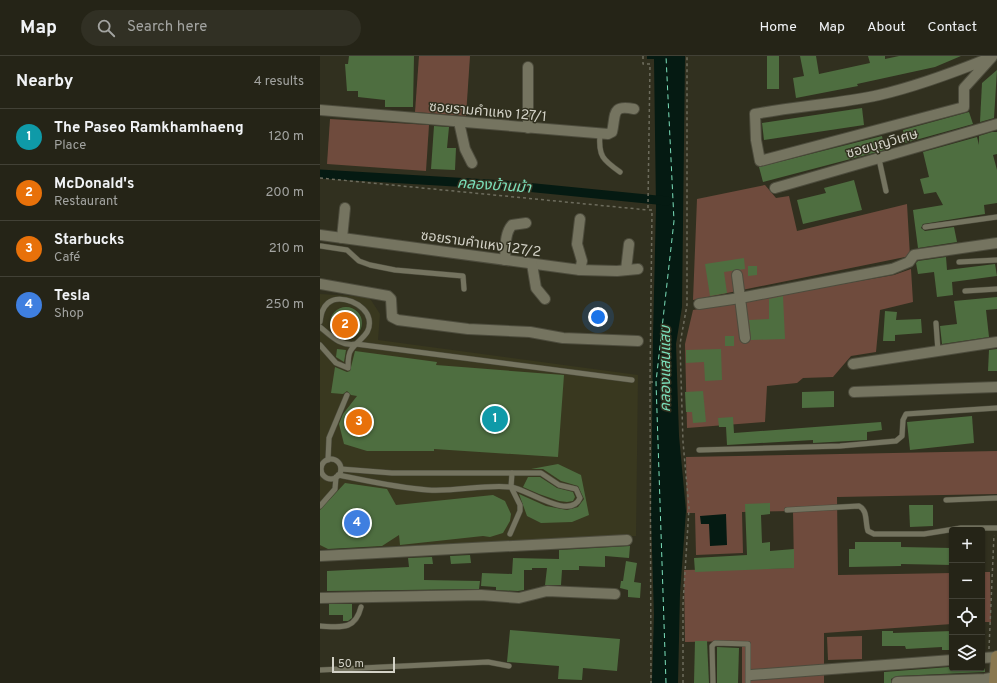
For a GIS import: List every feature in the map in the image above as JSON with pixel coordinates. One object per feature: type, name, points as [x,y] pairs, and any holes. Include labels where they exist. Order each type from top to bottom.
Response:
[{"type":"main road","points":[[991,657],[995,680]]},
{"type":"street","points":[[993,57],[964,88],[964,107],[760,161],[756,140],[756,114],[786,108],[878,95],[929,82],[993,57]]},
{"type":"street","points":[[528,67],[528,128]]},
{"type":"street","points":[[600,134],[608,134],[612,132],[614,114],[617,109],[622,107],[634,109]]},
{"type":"street","name":"ซอยรามคำแหง 127/1","points":[[320,110],[600,134]]},
{"type":"street","points":[[459,122],[465,149],[472,164]]},
{"type":"street","name":"ซอยบุญวิเศษ","points":[[775,188],[997,124]]},
{"type":"street","points":[[342,238],[345,208]]},
{"type":"street","points":[[580,219],[577,244],[582,261],[580,270]]},
{"type":"street","points":[[505,260],[507,234],[510,227],[512,225],[526,224]]},
{"type":"street","name":"ซอยรามคำแหง 127/2","points":[[320,236],[580,270],[638,269]]},
{"type":"street","points":[[699,304],[740,298],[892,269],[909,262],[914,254],[997,243]]},
{"type":"street","points":[[626,270],[629,244]]},
{"type":"street","points":[[532,264],[536,288],[545,299]]},
{"type":"street","points":[[737,275],[745,338]]},
{"type":"street","points":[[320,284],[388,296],[391,299],[392,317],[398,320],[468,329],[530,332],[564,338],[638,341]]},
{"type":"street","points":[[853,364],[997,342]]},
{"type":"street","points":[[854,392],[997,387]]},
{"type":"street","points":[[320,556],[627,540]]},
{"type":"street","points":[[320,598],[481,594],[519,598],[547,591],[614,594]]},
{"type":"street","points":[[749,678],[949,660]]},
{"type":"street","points":[[898,682],[985,679],[995,680]]},
{"type":"lane","points":[[600,134],[600,150],[602,156],[606,162],[620,172]]},
{"type":"lane","points":[[878,159],[886,191]]},
{"type":"lane","points":[[925,227],[997,218]]},
{"type":"lane","points":[[321,246],[347,250],[359,261],[370,265],[395,270],[463,276],[464,289]]},
{"type":"lane","points":[[959,262],[997,260]]},
{"type":"lane","points":[[965,291],[997,290]]},
{"type":"lane","points":[[320,322],[324,306],[331,301],[349,301],[358,304],[368,316],[370,327],[367,333],[351,350],[348,368],[336,363],[320,345]]},
{"type":"lane","points":[[936,323],[938,351]]},
{"type":"lane","points":[[320,327],[343,344],[356,344],[632,380]]},
{"type":"lane","points":[[341,469],[392,473],[534,472],[545,474],[559,485],[576,489],[580,498],[577,503],[572,506],[565,506],[545,502],[511,487],[428,490],[407,489],[337,476],[326,477],[322,472],[321,466],[328,460],[329,438],[347,395]]},
{"type":"lane","points":[[699,450],[840,446],[896,441],[902,436],[906,414],[997,408]]},
{"type":"lane","points":[[328,460],[337,461],[341,469]]},
{"type":"lane","points":[[320,506],[335,489],[337,476],[341,469]]},
{"type":"lane","points":[[510,534],[520,511],[520,505],[511,487],[512,473]]},
{"type":"lane","points":[[946,500],[997,498]]},
{"type":"lane","points":[[787,510],[859,506],[865,512],[868,531],[874,534],[924,534],[961,528],[996,528]]},
{"type":"lane","points":[[320,626],[347,627],[355,622],[359,617],[361,607]]},
{"type":"lane","points":[[713,683],[712,646],[715,643],[748,644],[749,678]]},
{"type":"lane","points":[[320,670],[488,662],[509,666]]},
{"type":"path","points":[[643,56],[643,64],[650,64],[648,210]]},
{"type":"path","points":[[683,683],[683,604],[690,508],[683,442],[680,344],[687,305],[687,56]]},
{"type":"path","points":[[320,178],[652,210],[650,382],[651,683]]},
{"type":"path","points":[[650,382],[656,382]]},
{"type":"path","points":[[991,657],[996,528]]},
{"type":"shaded area","points":[[419,56],[470,56],[466,116],[415,112]]},
{"type":"shaded area","points":[[330,119],[429,125],[426,171],[327,164]]},
{"type":"shaded area","points":[[765,185],[776,198],[789,196],[797,231],[907,204],[910,256],[693,300],[697,199]]},
{"type":"shaded area","points":[[911,269],[913,302],[880,310],[876,352],[851,356],[833,377],[803,378],[797,383],[767,386],[765,422],[687,428],[685,344],[693,310],[894,275]]},
{"type":"shaded area","points":[[320,294],[369,297],[380,314],[378,340],[638,375],[636,536],[320,549]]},
{"type":"shaded area","points":[[997,451],[997,494],[837,497],[838,575],[949,573],[949,624],[824,633],[824,683],[742,683],[742,641],[685,642],[684,570],[794,568],[793,511],[742,512],[743,553],[696,555],[695,513],[687,513],[686,457]]},
{"type":"shaded area","points":[[985,572],[990,572],[991,622],[985,622]]},
{"type":"shaded area","points":[[862,636],[862,659],[828,660],[827,637]]},
{"type":"water","name":"คลองแสนแสบ","points":[[647,56],[685,56],[682,307],[676,344],[679,436],[686,511],[680,593],[678,683],[652,683],[654,615],[651,518],[656,207],[654,59],[647,59]]},
{"type":"water","points":[[726,514],[727,545],[710,546],[709,524],[701,524],[700,516]]},
{"type":"building","points":[[349,56],[414,56],[413,107],[385,107],[385,100],[358,97],[358,91],[347,91],[345,64],[348,64]]},
{"type":"building","points":[[767,56],[779,56],[779,89],[767,89]]},
{"type":"building","points":[[800,56],[816,56],[819,74],[870,63],[868,56],[885,56],[885,59],[899,56],[961,56],[935,67],[857,84],[858,86],[796,98],[793,78],[804,76]]},
{"type":"building","points":[[997,70],[994,118],[980,122],[982,83]]},
{"type":"building","points":[[862,108],[864,125],[764,140],[762,123]]},
{"type":"building","points":[[969,112],[973,124],[905,143],[903,130]]},
{"type":"building","points":[[434,126],[449,127],[447,148],[456,148],[455,170],[431,169]]},
{"type":"building","points":[[997,132],[997,154],[993,155],[997,170],[997,203],[984,205],[985,214],[923,224],[921,228],[925,231],[954,227],[957,242],[918,248],[913,210],[943,205],[936,192],[924,194],[920,179],[929,177],[923,152],[977,137],[979,145],[979,136]]},
{"type":"building","points":[[882,136],[885,150],[763,182],[759,167]]},
{"type":"building","points":[[854,180],[862,210],[803,224],[797,200],[826,193],[824,188]]},
{"type":"building","points":[[946,257],[947,270],[995,264],[997,276],[952,282],[953,295],[937,297],[934,272],[918,274],[916,263],[918,261]]},
{"type":"building","points":[[744,258],[745,269],[724,272],[727,293],[710,296],[705,264]]},
{"type":"building","points":[[748,266],[757,266],[757,275],[748,276]]},
{"type":"building","points":[[783,296],[785,339],[751,340],[749,320],[769,319],[769,299]]},
{"type":"building","points":[[997,297],[997,309],[986,310],[989,337],[942,344],[940,326],[957,324],[954,301]]},
{"type":"building","points":[[349,307],[355,309],[360,314],[362,323],[360,332],[355,337],[343,339],[337,337],[332,332],[330,320],[332,314],[337,309]]},
{"type":"building","points":[[885,311],[897,312],[896,320],[921,319],[922,333],[895,335],[895,341],[883,341]]},
{"type":"building","points":[[725,336],[734,336],[734,346],[725,346]]},
{"type":"building","points":[[337,349],[346,350],[344,362],[336,357]]},
{"type":"building","points":[[721,349],[722,380],[705,381],[704,362],[686,363],[686,350]]},
{"type":"building","points":[[997,349],[997,371],[988,371],[989,350]]},
{"type":"building","points":[[355,351],[437,362],[436,365],[564,375],[558,457],[434,449],[434,451],[367,451],[344,444],[339,424],[343,414],[357,396],[351,395],[347,391],[343,394],[331,393],[335,367],[347,372],[350,371]]},
{"type":"building","points":[[703,391],[706,422],[693,423],[692,412],[686,412],[685,392]]},
{"type":"building","points":[[834,391],[834,407],[802,408],[802,392]]},
{"type":"building","points":[[972,416],[974,443],[910,450],[907,422]]},
{"type":"building","points":[[733,417],[734,433],[881,422],[882,430],[867,432],[867,440],[813,443],[813,440],[727,445],[726,427],[719,427],[718,418]]},
{"type":"building","points":[[558,464],[581,475],[589,515],[572,522],[541,523],[527,516],[519,494],[546,506],[567,510],[578,507],[584,499],[578,486],[561,481],[543,469],[531,469]]},
{"type":"building","points":[[528,477],[540,477],[557,488],[573,492],[575,497],[573,501],[567,502],[559,501],[539,494],[523,487]]},
{"type":"building","points":[[345,483],[387,489],[396,505],[493,495],[505,501],[511,514],[510,521],[503,533],[490,537],[483,536],[400,545],[399,535],[382,546],[328,549],[320,545],[320,510]]},
{"type":"building","points":[[770,503],[770,514],[761,515],[762,543],[770,542],[770,551],[794,549],[794,568],[695,572],[694,558],[747,555],[745,504]]},
{"type":"building","points":[[909,505],[933,505],[933,526],[910,527]]},
{"type":"building","points":[[855,542],[901,542],[901,547],[949,548],[949,565],[901,564],[901,566],[849,567],[849,549],[855,549]]},
{"type":"building","points":[[630,546],[629,558],[605,556],[605,567],[579,566],[579,570],[562,570],[561,585],[545,585],[547,568],[532,568],[532,570],[524,570],[524,590],[496,590],[496,587],[481,586],[482,573],[512,574],[513,558],[559,559],[559,550]]},
{"type":"building","points":[[470,555],[471,563],[451,564],[450,556]]},
{"type":"building","points":[[432,557],[433,564],[424,564],[424,580],[480,581],[479,589],[327,591],[327,571],[409,567],[408,558]]},
{"type":"building","points":[[626,561],[637,563],[634,582],[641,583],[640,598],[628,597],[628,590],[620,588],[621,581],[623,581]]},
{"type":"building","points":[[329,604],[352,604],[352,618],[348,621],[343,621],[343,615],[329,615]]},
{"type":"building","points":[[510,630],[620,639],[617,671],[583,668],[582,680],[558,679],[559,666],[507,662]]},
{"type":"building","points":[[882,631],[893,631],[893,633],[949,631],[949,650],[942,650],[942,647],[906,649],[905,646],[882,646]]},
{"type":"building","points":[[695,641],[707,641],[709,683],[694,683]]},
{"type":"building","points":[[717,647],[739,648],[738,683],[717,683]]},
{"type":"building","points":[[949,667],[949,671],[985,671],[897,676],[891,679],[891,683],[884,683],[884,672]]},
{"type":"waterway","name":"คลองบ้านม้า","points":[[320,174],[505,185],[667,201]]},
{"type":"ferry route","points":[[666,56],[674,221],[656,382],[666,683]]},
{"type":"place","name":"McDonald's","points":[[345,325]]},
{"type":"place","name":"The Paseo Ramkhamhaeng","points":[[495,419]]},
{"type":"place","name":"Starbucks","points":[[359,422]]},
{"type":"place","name":"Tesla","points":[[357,523]]}]
